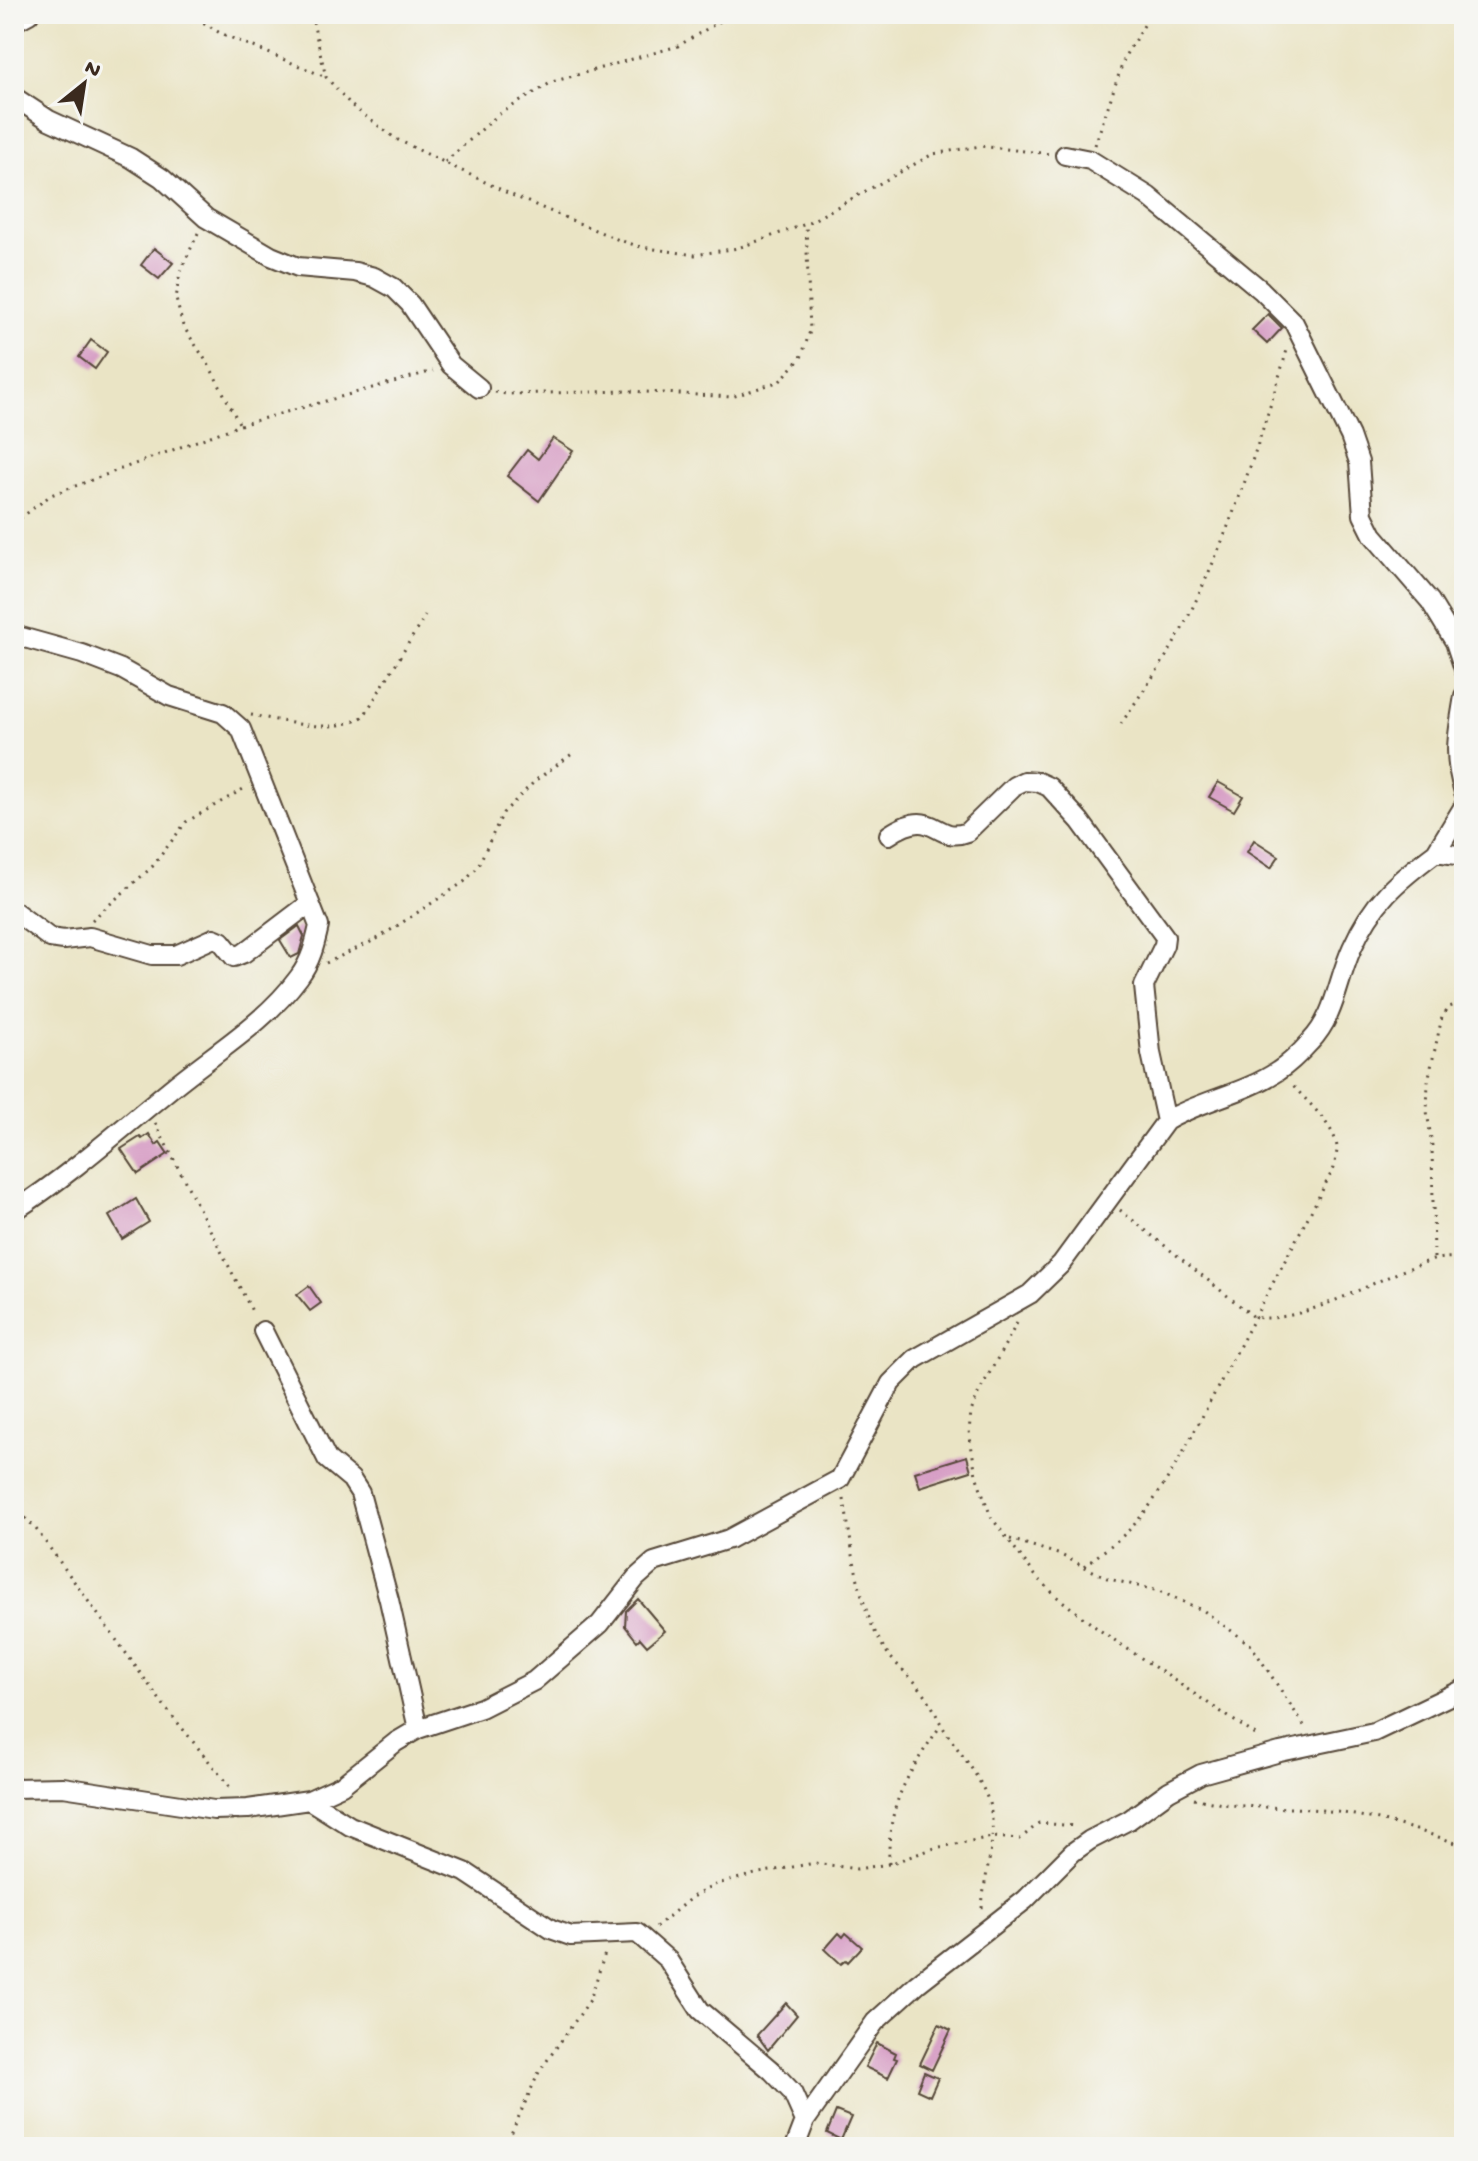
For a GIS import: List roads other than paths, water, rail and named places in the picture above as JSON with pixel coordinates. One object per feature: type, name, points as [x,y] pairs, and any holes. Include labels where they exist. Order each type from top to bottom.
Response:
[{"type":"street","points":[[14,22],[29,14]]},
{"type":"street","points":[[14,97],[49,120],[131,158],[162,178],[206,218],[271,256],[298,267],[355,272],[374,277],[394,288],[410,304],[451,365],[479,388]]},
{"type":"street","points":[[1065,155],[1090,160],[1148,196],[1261,290],[1294,323],[1350,436],[1359,462],[1363,515],[1373,535],[1430,601],[1455,642],[1464,669]]},
{"type":"street","points":[[14,635],[82,654],[121,669],[169,696],[223,713],[241,729],[319,926],[314,949],[301,975],[243,1034],[47,1190],[14,1211]]},
{"type":"street","points":[[1464,696],[1455,747],[1464,792]]},
{"type":"street","points":[[889,835],[906,824],[917,822],[949,835],[958,835],[967,832],[1014,786],[1024,781],[1049,787],[1080,821],[1165,937],[1144,986],[1151,1053],[1166,1121]]},
{"type":"street","points":[[14,1788],[63,1787],[214,1810],[248,1809],[309,1800],[342,1785],[396,1742],[418,1729],[481,1708],[534,1681],[600,1624],[636,1578],[654,1562],[729,1539],[840,1479],[891,1383],[915,1359],[1030,1294],[1061,1264],[1166,1121],[1189,1107],[1219,1099],[1278,1071],[1312,1041],[1331,1014],[1352,948],[1371,912],[1394,883],[1436,852],[1464,806]]},
{"type":"street","points":[[1436,852],[1464,856]]},
{"type":"street","points":[[14,911],[50,938],[90,937],[152,955],[176,955],[214,938],[221,941],[231,955],[238,956],[310,903]]},
{"type":"street","points":[[263,1331],[327,1459],[351,1479],[360,1493],[389,1600],[418,1729]]},
{"type":"street","points":[[795,2147],[805,2121],[875,2022],[917,1984],[1025,1900],[1073,1852],[1201,1774],[1280,1752],[1374,1732],[1464,1689]]},
{"type":"street","points":[[309,1800],[350,1826],[465,1872],[551,1929],[571,1936],[637,1933],[668,1960],[700,2010],[792,2092],[805,2121]]}]
